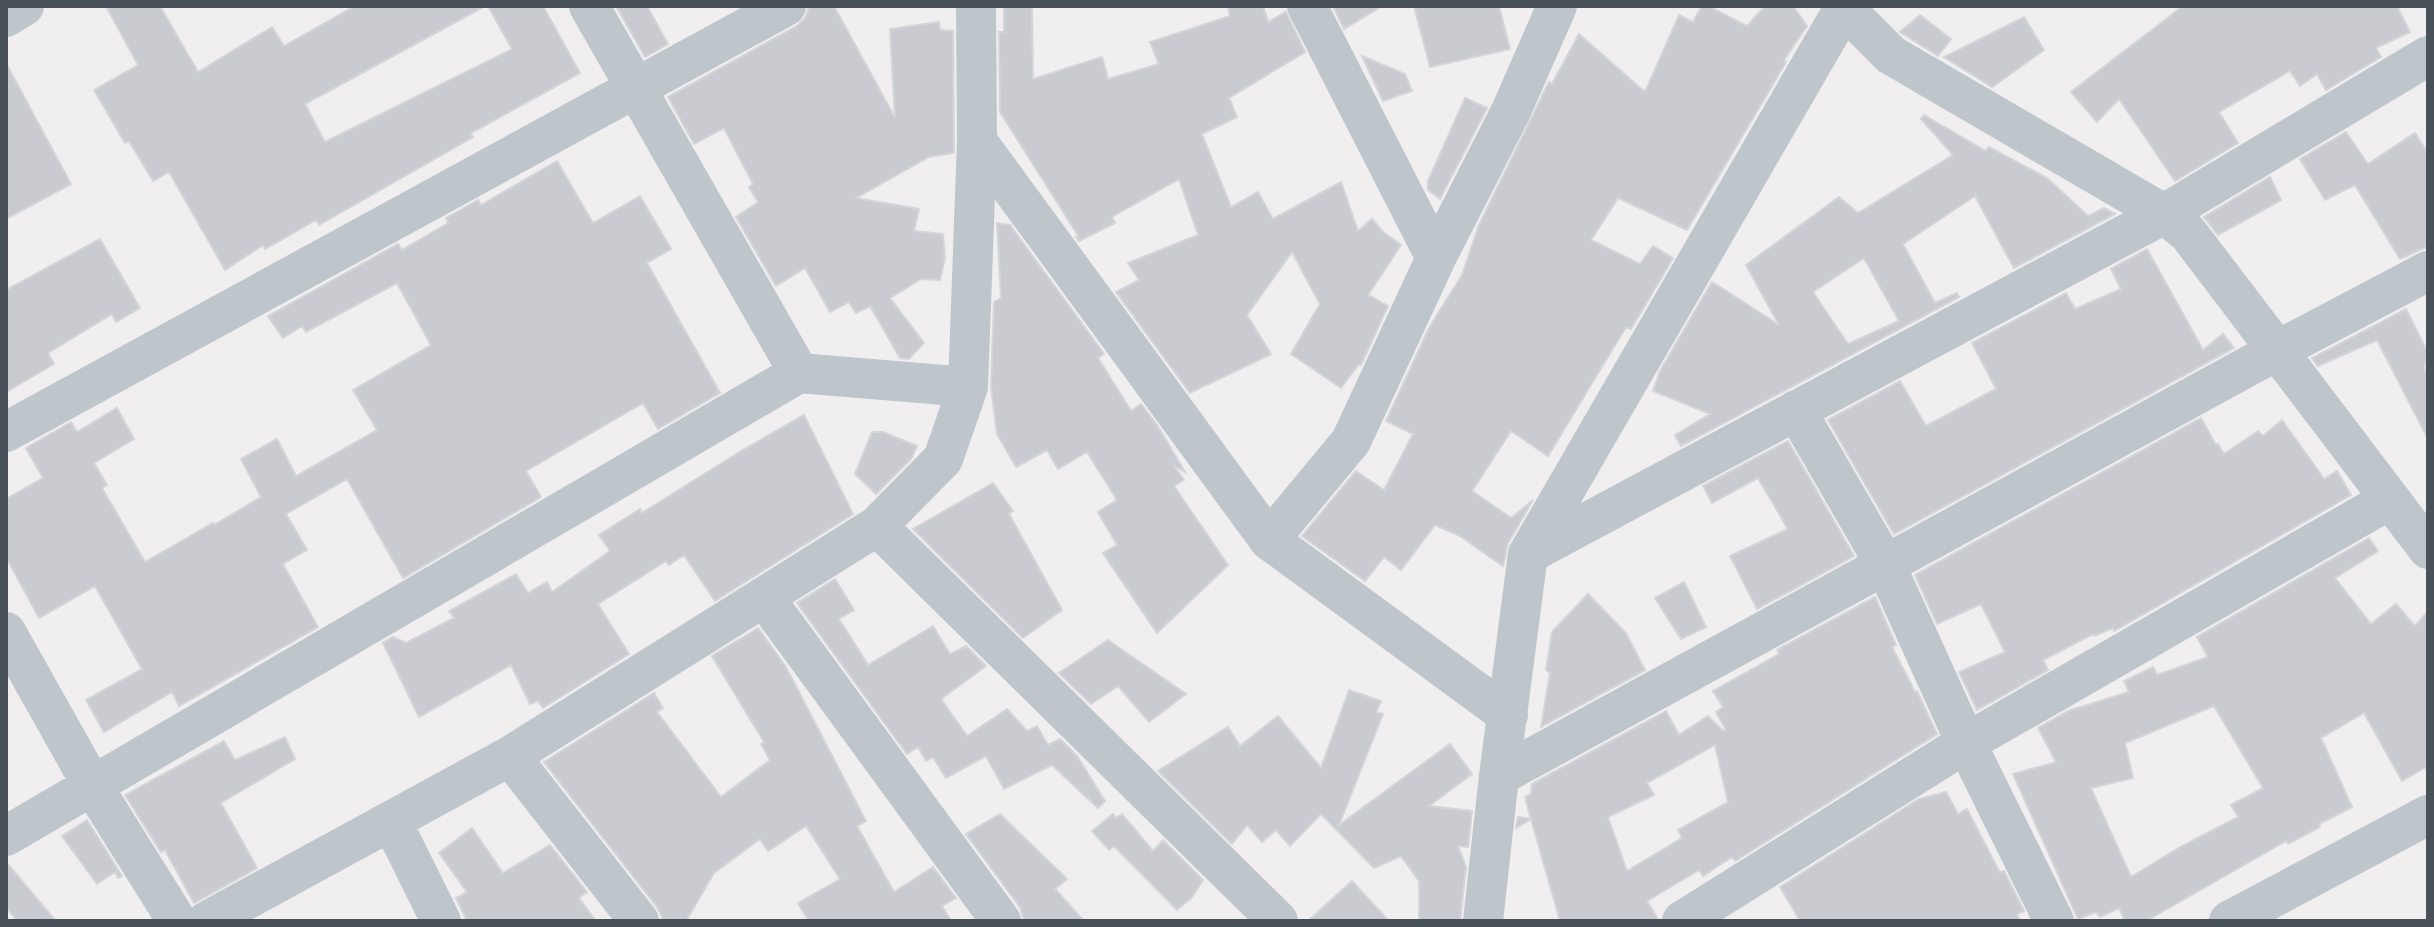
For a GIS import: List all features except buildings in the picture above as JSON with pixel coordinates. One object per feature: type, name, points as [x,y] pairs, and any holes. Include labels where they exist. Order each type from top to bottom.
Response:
[{"type":"street","points":[[6,17],[24,6]]},
{"type":"street","points":[[589,6],[799,373]]},
{"type":"street","points":[[6,432],[786,6]]},
{"type":"street","points":[[207,921],[510,756],[764,597],[877,526],[943,459],[968,387],[977,141],[976,6]]},
{"type":"street","points":[[1307,6],[1436,258]]},
{"type":"street","points":[[1269,540],[1351,441],[1436,258],[1511,111],[1557,6]]},
{"type":"street","points":[[1483,921],[1528,554],[1845,7],[1891,55],[2164,214],[2188,233],[2413,522],[1966,743],[1682,921]]},
{"type":"street","points":[[1528,554],[2164,214],[2424,67]]},
{"type":"street","points":[[977,141],[1269,540],[1508,715]]},
{"type":"street","points":[[1499,776],[2428,271]]},
{"type":"street","points":[[6,836],[799,373],[968,387]]},
{"type":"street","points":[[1796,410],[1885,564],[1966,743],[2054,921]]},
{"type":"street","points":[[877,526],[1278,921]]},
{"type":"street","points":[[764,597],[1001,921]]},
{"type":"street","points":[[6,632],[92,785],[177,921]]},
{"type":"street","points":[[510,756],[639,921]]},
{"type":"street","points":[[2229,921],[2428,815]]},
{"type":"street","points":[[392,822],[441,921]]}]
